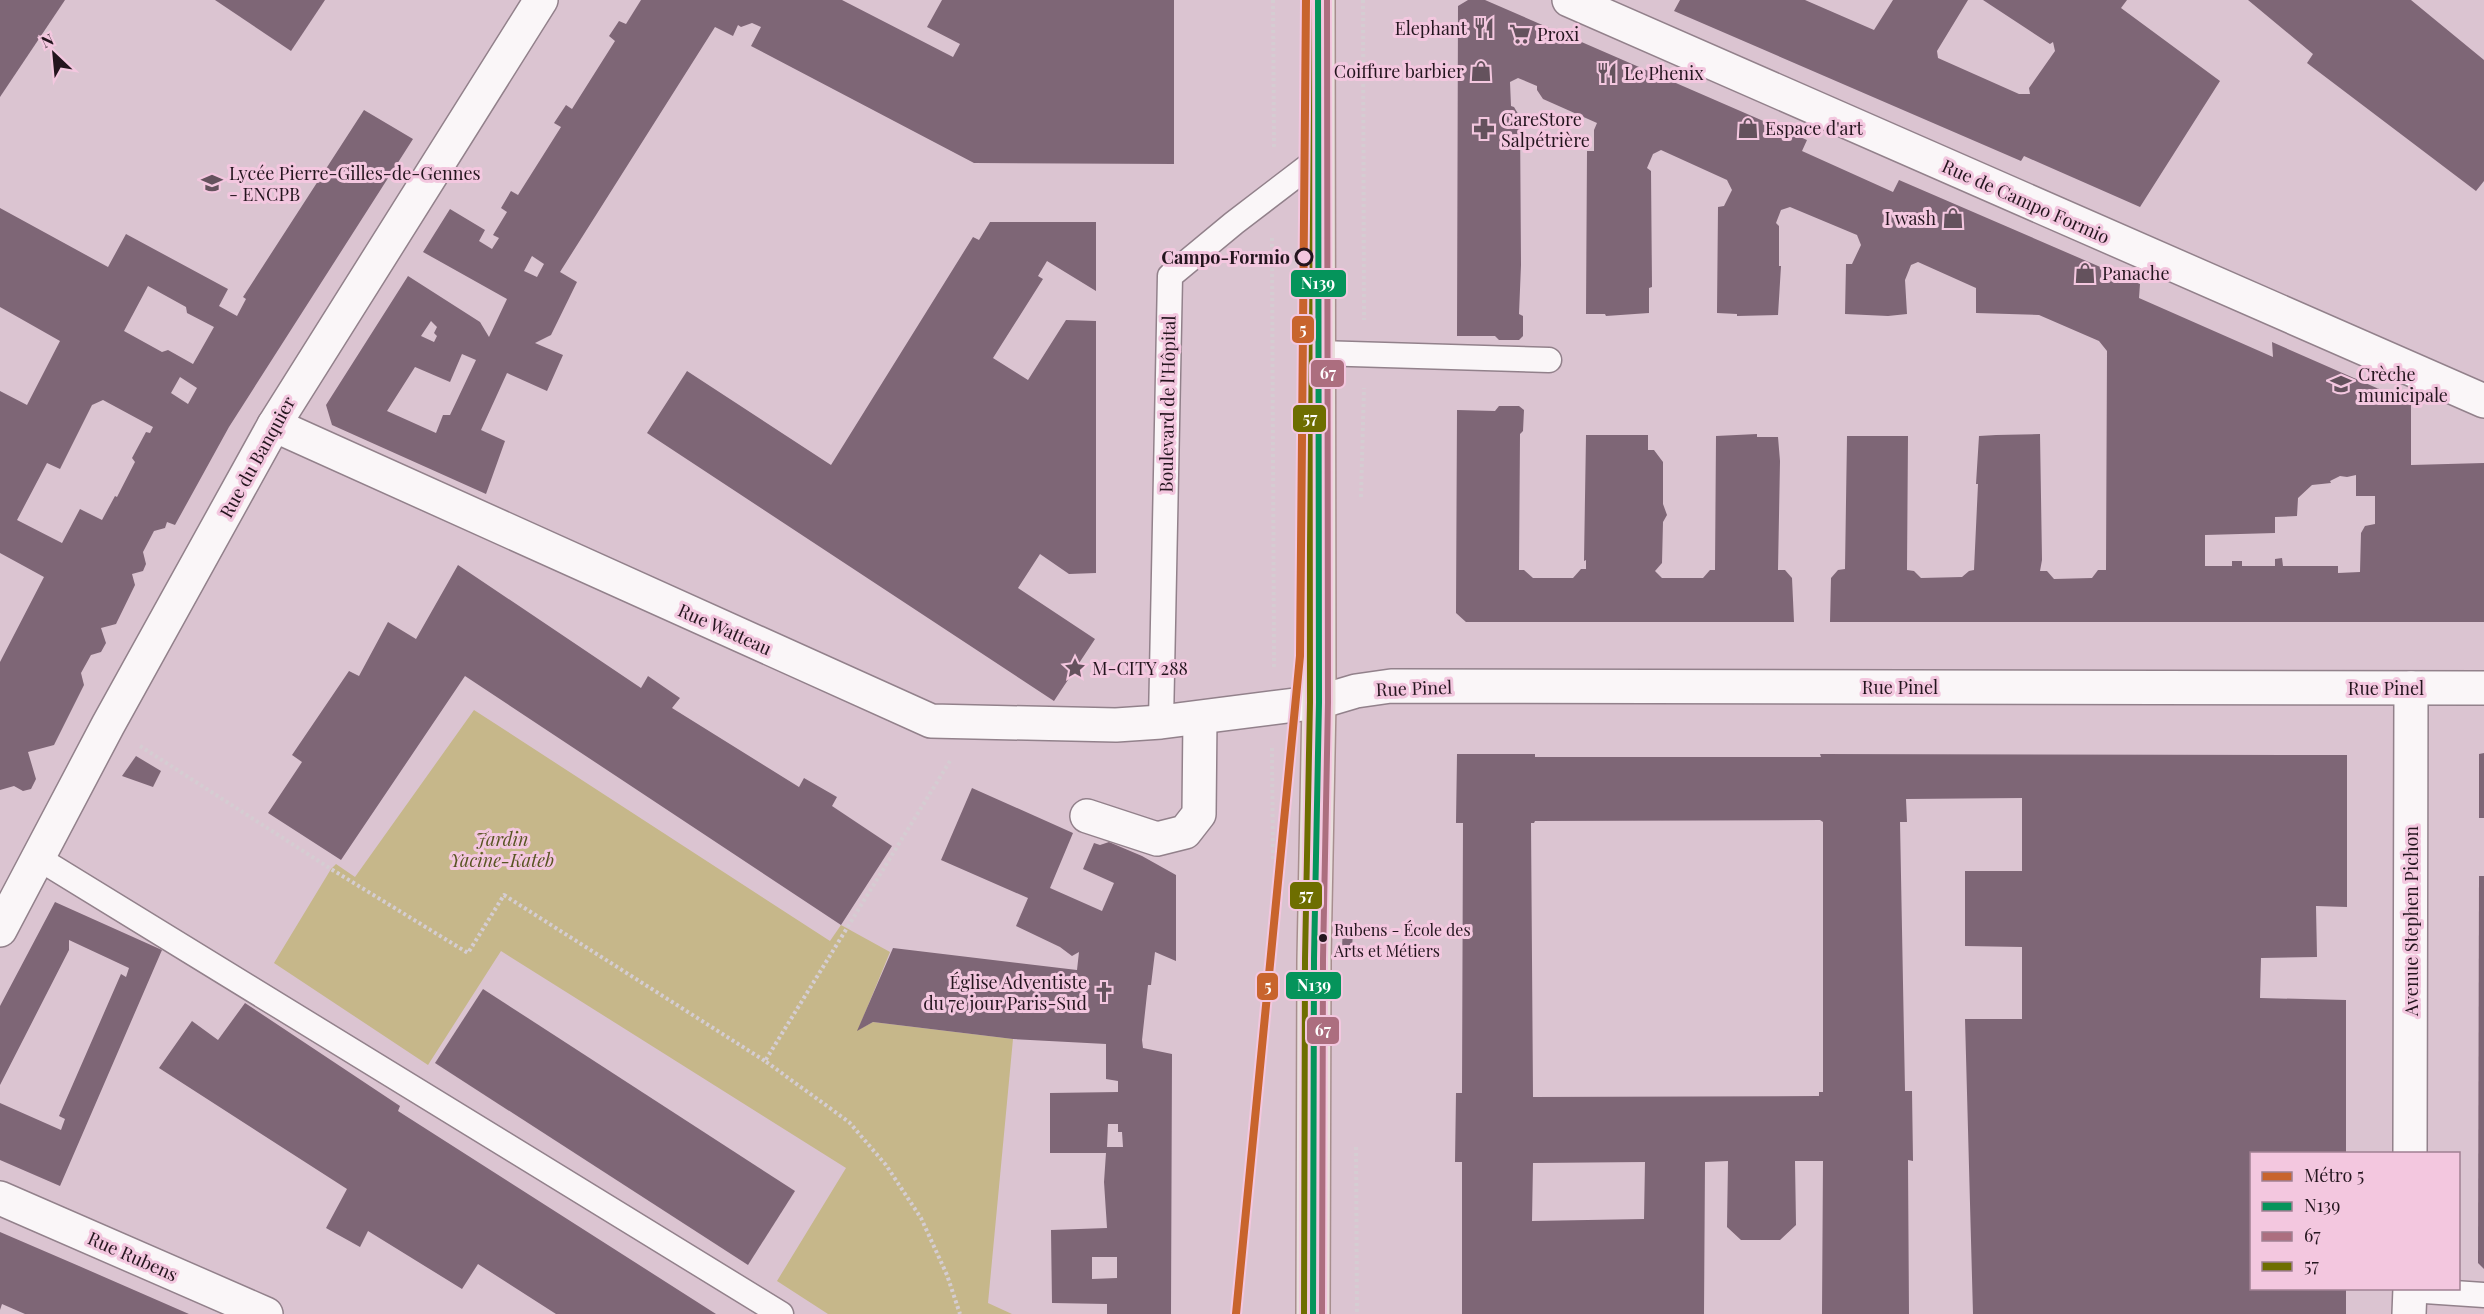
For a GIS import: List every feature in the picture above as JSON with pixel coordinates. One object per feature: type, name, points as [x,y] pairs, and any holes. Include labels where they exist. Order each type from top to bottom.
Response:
[{"type":"main road","points":[[1313,1314],[1314,959],[1319,702],[1318,0]]},
{"type":"street","name":"Rue du Banquier","points":[[0,930],[108,725],[274,425],[541,0]]},
{"type":"street","name":"Rue de Campo Formio","points":[[1569,0],[2484,401]]},
{"type":"street","name":"Rue Watteau","points":[[274,425],[930,721],[1116,725],[1200,718],[1319,702]]},
{"type":"street","name":"Rue Pinel","points":[[1319,702],[1356,691],[1391,686],[2484,688]]},
{"type":"street","name":"Avenue Stephen Pichon","points":[[2410,1152],[2411,688]]},
{"type":"street","points":[[1087,816],[1157,839],[1185,832],[1199,814],[1200,718]]},
{"type":"street","name":"Rue Rubens","points":[[0,1198],[266,1314]]},
{"type":"lane","name":"Boulevard de l'Hôpital","points":[[1161,722],[1170,276],[1234,223],[1319,158]]},
{"type":"lane","points":[[1318,353],[1549,360]]},
{"type":"lane","points":[[38,858],[781,1314]]},
{"type":"lane","points":[[2410,1297],[2484,1295]]},
{"type":"path","points":[[1273,0],[1274,158]]},
{"type":"path","points":[[1272,243],[1274,672]]},
{"type":"path","points":[[765,1061],[941,777],[969,723]]},
{"type":"path","points":[[139,745],[332,869],[468,952],[504,895],[765,1061],[849,1122],[886,1165],[921,1218],[947,1275],[960,1314]]},
{"type":"green space","name":"Jardin Yacine-Kateb","points":[[474,710],[830,941],[841,925],[890,952],[858,1030],[873,1022],[1013,1039],[988,1303],[1012,1314],[828,1314],[777,1281],[846,1168],[501,951],[428,1065],[274,963],[331,869],[336,864],[355,877]]},
{"type":"building","points":[[0,0],[65,0],[0,97]]},
{"type":"building","points":[[215,0],[325,0],[291,51]]},
{"type":"building","points":[[641,0],[842,0],[953,57],[960,44],[927,27],[942,0],[1174,0],[1174,164],[974,163],[751,46],[761,27],[752,23],[741,27],[738,25],[733,36],[715,27],[560,272],[577,282],[551,335],[535,343],[563,355],[547,391],[507,373],[481,430],[505,441],[486,494],[332,425],[326,405],[408,276],[480,322],[489,337],[507,299],[423,252],[450,209],[485,230],[479,241],[492,249],[499,238],[493,235],[507,212],[501,208],[511,191],[518,195],[561,127],[554,123],[566,105],[572,109],[615,41],[609,36],[619,21],[626,24]],"holes":[[[532,256],[544,264],[537,277],[524,271]],[[431,321],[437,327],[434,342],[421,336]],[[462,354],[476,360],[450,415],[443,415],[436,433],[387,411],[415,367],[450,382]]]},
{"type":"building","points":[[1468,0],[1485,0],[1807,140],[1802,151],[1893,192],[1899,180],[2140,284],[2139,298],[2273,357],[2272,342],[2411,403],[2411,465],[2484,463],[2484,622],[1830,622],[1831,578],[1838,570],[1845,569],[1847,436],[1908,436],[1907,570],[1914,571],[1921,578],[1962,577],[1974,570],[1979,436],[1996,435],[2040,434],[2042,560],[2040,571],[2047,571],[2054,579],[2092,578],[2098,570],[2106,570],[2107,351],[2099,341],[2039,315],[1976,313],[1976,288],[1918,262],[1911,265],[1905,280],[1907,314],[1888,316],[1845,314],[1846,264],[1852,264],[1861,245],[1857,235],[1790,207],[1781,210],[1776,223],[1779,226],[1779,266],[1781,266],[1778,315],[1737,316],[1737,314],[1717,313],[1718,207],[1724,206],[1732,190],[1727,180],[1661,150],[1653,154],[1647,168],[1651,171],[1652,287],[1649,288],[1649,313],[1606,316],[1605,314],[1586,314],[1587,151],[1594,151],[1594,130],[1597,123],[1543,99],[1537,86],[1518,78],[1510,82],[1511,106],[1520,117],[1519,314],[1523,316],[1523,336],[1519,340],[1499,340],[1495,336],[1457,336],[1458,6]],"holes":[[[2356,475],[2356,496],[2375,496],[2375,524],[2365,526],[2361,533],[2360,572],[2338,573],[2338,566],[2283,566],[2282,558],[2275,559],[2275,566],[2242,566],[2242,561],[2232,561],[2232,566],[2205,566],[2205,535],[2275,533],[2275,517],[2297,516],[2298,498],[2312,485],[2331,483],[2330,481],[2340,476]]]},
{"type":"building","points":[[1680,0],[1805,0],[1874,30],[1893,0],[1968,0],[1937,51],[1938,58],[2019,94],[2030,94],[2029,88],[2055,51],[2053,42],[2050,44],[1983,0],[2127,0],[2121,8],[2220,81],[2140,207],[2024,156],[2021,161],[1674,11]]},
{"type":"building","points":[[2248,0],[2411,0],[2484,60],[2484,181],[2476,191],[2307,63],[2313,54]]},
{"type":"building","points":[[364,110],[413,139],[229,427],[175,525],[167,522],[165,528],[154,531],[143,552],[146,564],[143,571],[132,574],[135,585],[116,624],[101,628],[106,643],[101,652],[91,655],[81,673],[84,685],[54,745],[28,752],[36,779],[31,789],[23,791],[14,786],[0,790],[0,662],[44,577],[0,553],[0,391],[27,405],[60,341],[0,307],[0,208],[108,267],[126,234],[228,289],[219,306],[237,316],[246,299],[243,297]],"holes":[[[148,286],[186,307],[187,313],[214,327],[193,364],[168,350],[162,352],[124,331]],[[180,377],[197,388],[188,404],[171,393]],[[103,400],[153,427],[150,433],[146,432],[132,458],[135,462],[102,520],[80,509],[62,543],[17,520],[47,463],[60,469],[92,405]]]},
{"type":"building","points":[[990,222],[1096,222],[1096,291],[1047,261],[1038,276],[1043,279],[993,358],[1028,380],[1066,320],[1096,321],[1096,573],[1069,574],[1040,554],[1018,588],[1095,639],[1054,701],[647,433],[687,371],[831,465],[973,237],[979,240]]},
{"type":"building","points":[[1499,406],[1519,406],[1524,410],[1523,431],[1520,434],[1519,570],[1524,570],[1533,578],[1573,578],[1581,569],[1586,569],[1586,560],[1584,561],[1586,435],[1648,435],[1648,450],[1654,450],[1663,462],[1663,504],[1667,515],[1663,522],[1662,563],[1655,571],[1662,578],[1703,578],[1710,570],[1715,570],[1716,436],[1757,434],[1757,437],[1778,437],[1780,461],[1778,570],[1785,570],[1792,578],[1794,622],[1466,622],[1456,613],[1457,410],[1495,411]]},
{"type":"building","points":[[458,565],[641,688],[648,676],[680,698],[672,708],[799,787],[804,778],[837,797],[832,806],[892,846],[841,925],[465,676],[341,860],[268,813],[302,762],[292,755],[349,671],[359,676],[388,622],[416,639]]},
{"type":"building","points":[[2484,753],[2484,818],[2479,818],[2479,754]]},
{"type":"building","points":[[1457,754],[1535,754],[1535,757],[1821,757],[1820,754],[2347,755],[2347,907],[2316,906],[2317,957],[2261,958],[2260,998],[2346,1000],[2346,1152],[2250,1152],[2250,1290],[2346,1290],[2346,1314],[1973,1314],[1965,1019],[2022,1019],[2022,947],[1965,946],[1965,871],[2022,871],[2022,798],[1906,799],[1907,822],[1900,822],[1905,1091],[1912,1091],[1913,1161],[1908,1160],[1909,1314],[1822,1314],[1823,1161],[1795,1161],[1796,1225],[1780,1240],[1741,1240],[1727,1227],[1728,1161],[1705,1162],[1704,1314],[1462,1314],[1462,1162],[1455,1162],[1456,1093],[1462,1093],[1463,823],[1456,823]],"holes":[[[1820,820],[1823,822],[1823,1092],[1819,1092],[1819,1096],[1533,1097],[1531,823],[1535,821]],[[1645,1162],[1644,1219],[1532,1221],[1533,1163]]]},
{"type":"building","points":[[136,756],[161,771],[153,787],[122,776]]},
{"type":"building","points":[[972,788],[1073,833],[1050,888],[1102,911],[1114,883],[1083,869],[1094,843],[1100,845],[1109,842],[1142,856],[1176,875],[1176,961],[1155,952],[1151,985],[1148,985],[1142,1040],[1143,1048],[1172,1054],[1171,1314],[1107,1314],[1107,1304],[1052,1303],[1051,1230],[1107,1228],[1104,1182],[1106,1153],[1050,1153],[1050,1093],[1118,1092],[1118,1081],[1106,1079],[1106,1044],[1013,1039],[873,1022],[857,1031],[893,948],[1077,970],[1079,952],[1072,956],[1060,947],[1016,926],[1028,898],[941,860]],"holes":[[[1108,1124],[1118,1124],[1118,1132],[1122,1132],[1123,1147],[1107,1147]],[[1092,1257],[1117,1257],[1117,1278],[1092,1279]]]},
{"type":"building","points":[[2479,876],[2484,876],[2484,1269],[2478,1263]]},
{"type":"building","points":[[55,902],[162,950],[60,1186],[0,1160],[0,1103],[61,1130],[65,1119],[59,1116],[121,974],[126,977],[129,968],[69,940],[69,950],[0,1085],[0,1006]]},
{"type":"building","points":[[1343,926],[1353,928],[1352,951],[1342,948]]},
{"type":"building","points":[[483,989],[795,1191],[748,1265],[435,1063]]},
{"type":"building","points":[[245,1003],[400,1106],[398,1111],[716,1314],[556,1314],[478,1264],[462,1289],[368,1231],[360,1247],[326,1228],[347,1189],[159,1068],[192,1021],[218,1040]]},
{"type":"building","points":[[0,1232],[189,1314],[25,1314],[2,1304],[0,1310]]},
{"type":"metro line","name":"5","points":[[1236,1314],[1300,656],[1306,0]]},
{"type":"transit line","name":"57","points":[[1304,1314],[1305,959],[1310,702],[1309,0]]},
{"type":"transit line","name":"N139","points":[[1313,1314],[1314,959],[1319,702],[1318,0]]},
{"type":"transit line","name":"67","points":[[1322,1314],[1323,959],[1328,702],[1327,0]]},
{"type":"place","name":"Elephant","points":[[1484,28]]},
{"type":"place","name":"Proxi","points":[[1520,34]]},
{"type":"place","name":"Coiffure barbier","points":[[1481,71]]},
{"type":"place","name":"Le Phenix","points":[[1607,73]]},
{"type":"place","name":"Espace d'art","points":[[1748,128]]},
{"type":"place","name":"CareStore Salpétrière","points":[[1484,129]]},
{"type":"place","name":"Lycée Pierre-Gilles-de-Gennes - ENCPB","points":[[212,183]]},
{"type":"place","name":"I wash","points":[[1953,218]]},
{"type":"place","name":"Campo-Formio","points":[[1304,257]]},
{"type":"place","name":"Panache","points":[[2085,273]]},
{"type":"place","name":"Crèche municipale","points":[[2341,384]]},
{"type":"place","name":"M-CITY 288","points":[[1075,668]]},
{"type":"place","name":"Rubens - École des Arts et Métiers","points":[[1323,938]]},
{"type":"place","name":"Église Adventiste du 7e jour Paris-Sud","points":[[1104,992]]}]
